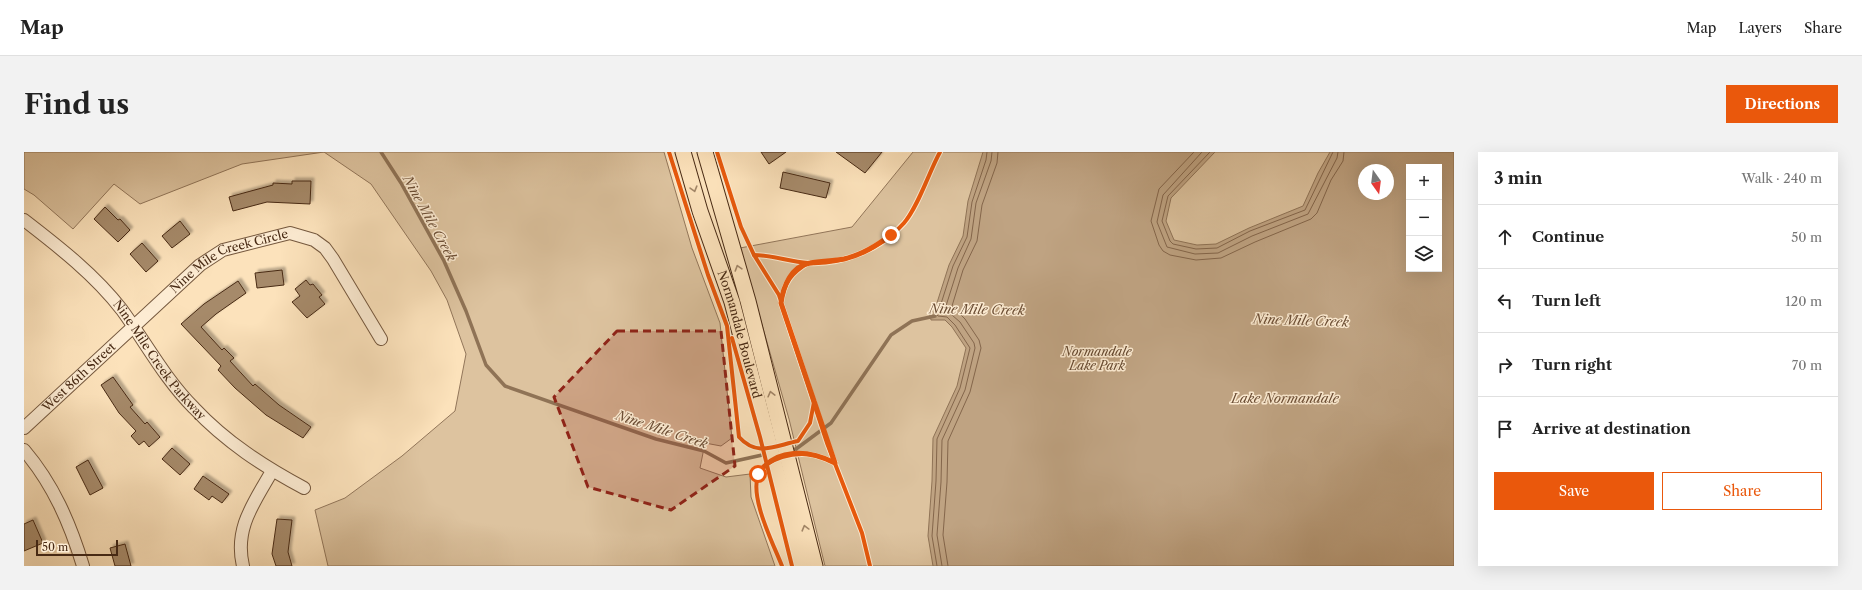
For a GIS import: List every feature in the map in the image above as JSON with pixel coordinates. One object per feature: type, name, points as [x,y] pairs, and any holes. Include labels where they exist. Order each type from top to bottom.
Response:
[{"type":"main road","name":"Normandale Boulevard","points":[[683,152],[700,210],[732,302],[774,433]]},
{"type":"main road","name":"Normandale Boulevard","points":[[705,152],[748,301],[801,566]]},
{"type":"main road","name":"Normandale Boulevard","points":[[783,470],[815,566]]},
{"type":"street","name":"Nine Mile Creek Parkway","points":[[24,220],[59,246],[92,276],[121,309],[168,378],[193,408],[252,458],[272,471],[304,488]]},
{"type":"street","name":"Nine Mile Creek Circle","points":[[133,326],[211,257],[238,245],[290,233],[314,240],[326,248],[381,339]]},
{"type":"street","name":"West 86th Street","points":[[24,428],[133,326]]},
{"type":"street","points":[[24,450],[48,482],[61,506],[74,537],[82,566]]},
{"type":"street","points":[[243,566],[240,544],[242,527],[272,471]]},
{"type":"highlighted area","points":[[617,331],[721,331],[735,466],[671,510],[588,487],[554,397]]},
{"type":"green space","points":[[24,152],[324,152],[242,164],[140,204],[114,184],[73,229],[34,195],[24,189]]},
{"type":"green space","points":[[324,152],[664,152],[692,248],[720,323],[732,438],[721,446],[705,443],[700,468],[726,477],[750,474],[751,497],[775,566],[328,566],[315,510],[345,498],[402,456],[455,411],[466,354],[447,300],[431,271],[371,184]]},
{"type":"green space","name":"Lake Normandale","points":[[913,152],[1454,152],[1454,566],[825,566],[789,419],[740,248],[852,227]]},
{"type":"water","name":"Lake Normandale","points":[[983,152],[1215,152],[1171,198],[1166,221],[1174,240],[1197,245],[1216,244],[1249,228],[1303,206],[1318,173],[1330,152],[1454,152],[1454,566],[933,566],[928,536],[933,438],[957,386],[966,348],[952,327],[945,320],[931,320],[929,311],[935,309],[949,265],[963,236],[968,201]]},
{"type":"building","points":[[761,152],[786,152],[769,164]]},
{"type":"building","points":[[836,152],[882,152],[865,173]]},
{"type":"building","points":[[783,172],[830,183],[826,198],[780,188]]},
{"type":"building","points":[[292,181],[311,181],[310,204],[267,202],[233,211],[229,197],[273,185],[273,183],[292,184]]},
{"type":"building","points":[[105,207],[118,220],[120,219],[130,230],[118,242],[94,219]]},
{"type":"building","points":[[180,221],[190,234],[172,248],[162,236]]},
{"type":"building","points":[[142,243],[158,261],[146,272],[130,254]]},
{"type":"building","points":[[282,270],[284,285],[257,288],[255,273]]},
{"type":"building","points":[[306,280],[310,285],[313,284],[322,295],[319,297],[325,304],[307,318],[292,302],[300,296],[295,289]]},
{"type":"building","points":[[238,281],[246,293],[216,314],[201,327],[222,350],[224,348],[234,358],[230,361],[253,386],[255,384],[279,405],[311,427],[303,438],[266,415],[235,388],[218,370],[221,366],[181,324],[204,304]]},
{"type":"building","points":[[113,377],[133,405],[130,407],[145,424],[147,422],[160,437],[149,447],[144,441],[139,445],[131,436],[136,431],[119,413],[101,385]]},
{"type":"building","points":[[172,448],[190,464],[180,475],[162,459]]},
{"type":"building","points":[[88,460],[103,488],[90,495],[76,467]]},
{"type":"building","points":[[203,476],[229,494],[222,503],[212,496],[209,500],[194,489]]},
{"type":"building","points":[[277,519],[292,520],[288,552],[292,566],[276,566],[272,554]]},
{"type":"building","points":[[33,520],[43,543],[24,551],[24,524]]},
{"type":"building","points":[[125,544],[131,566],[115,566],[110,548]]},
{"type":"waterway","name":"Nine Mile Creek","points":[[381,152],[401,183],[444,261],[466,311],[486,365],[505,386],[656,439],[704,451],[726,463],[767,454]]},
{"type":"waterway","name":"Nine Mile Creek","points":[[789,450],[796,449],[831,423],[891,335],[912,321],[935,316]]},
{"type":"cycle path","points":[[669,152],[708,275],[727,326],[739,437],[752,447],[759,448],[774,447],[798,441],[810,423],[814,402]]},
{"type":"cycle path","points":[[717,152],[741,227],[754,255]]},
{"type":"cycle path","points":[[781,301],[779,295],[754,255],[808,263],[821,263],[848,258],[873,248],[895,232],[909,216],[919,199],[940,152]]},
{"type":"cycle path","points":[[808,263],[789,279],[786,284],[781,303],[827,443],[862,533],[870,566]]},
{"type":"cycle path","points":[[732,338],[760,437],[792,566]]},
{"type":"cycle path","points":[[782,566],[768,533],[757,496],[756,485],[760,471],[768,463],[782,457],[796,454],[809,454],[822,457],[835,463]]},
{"type":"route","points":[[758,474],[763,467],[773,460],[794,453],[820,455],[835,463],[802,369],[781,303],[783,291],[788,279],[798,269],[808,263],[845,259],[863,253],[891,235]]},
{"type":"park label","name":"Normandale Lake Park","points":[[1097,359]]}]
